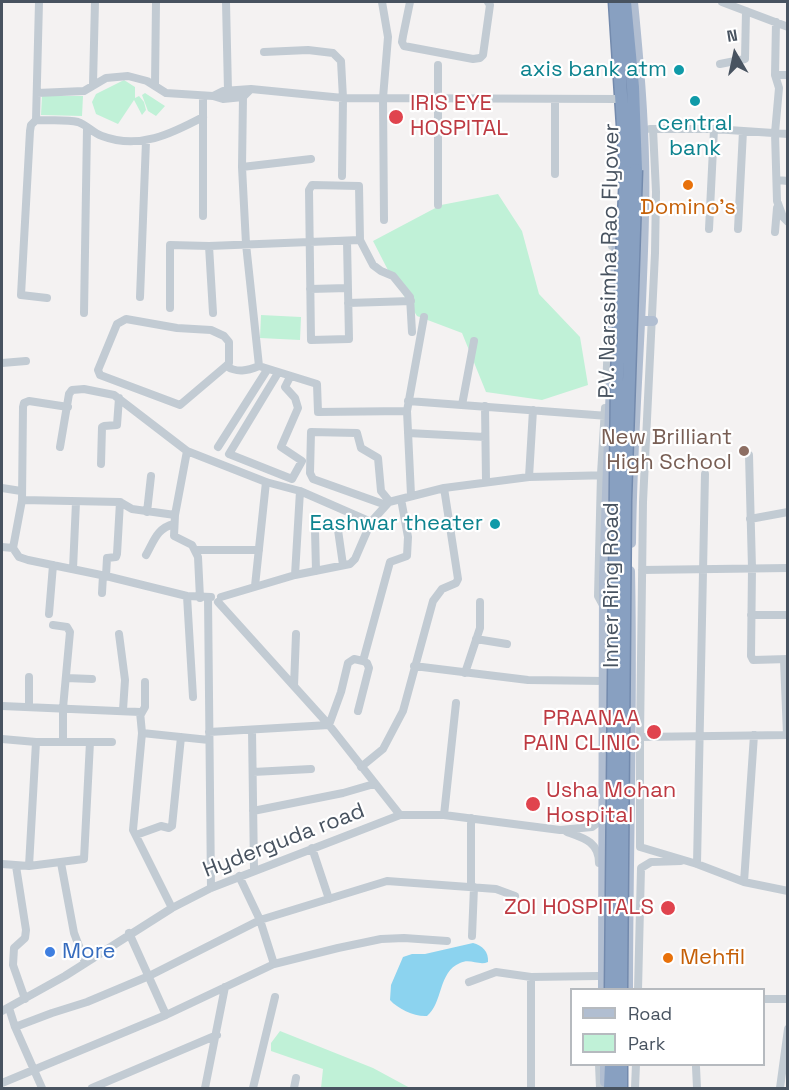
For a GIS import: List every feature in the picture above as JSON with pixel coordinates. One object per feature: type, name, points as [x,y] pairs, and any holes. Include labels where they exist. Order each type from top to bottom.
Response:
[{"type":"highway","name":"P.V. Narasimha Rao Flyover","points":[[611,988],[617,375],[626,172],[615,2]]},
{"type":"highway","name":"P.V. Narasimha Rao Flyover","points":[[621,988],[625,500],[636,209],[633,87],[625,2]]},
{"type":"highway","points":[[610,1089],[611,1066]]},
{"type":"highway","points":[[621,1066],[621,1089]]},
{"type":"main road","name":"Inner Ring Road","points":[[603,988],[605,474],[621,183],[618,99],[610,2]]},
{"type":"main road","name":"Inner Ring Road","points":[[628,988],[632,476],[648,129],[633,2]]},
{"type":"main road","points":[[640,321],[652,321]]},
{"type":"main road","points":[[605,1066],[605,1089]]},
{"type":"main road","points":[[626,1089],[627,1066]]},
{"type":"street","points":[[39,2],[36,120],[30,130],[21,295],[47,298]]},
{"type":"street","points":[[93,84],[95,2]]},
{"type":"street","points":[[155,85],[156,2]]},
{"type":"street","points":[[226,2],[228,91]]},
{"type":"street","points":[[382,2],[388,37],[383,98],[384,220]]},
{"type":"street","points":[[410,2],[402,36],[404,46],[473,59],[483,55],[490,5],[488,2]]},
{"type":"street","points":[[722,2],[743,8],[788,27]]},
{"type":"street","points":[[720,64],[745,59],[743,8]]},
{"type":"street","points":[[775,232],[777,180],[775,133],[779,88],[776,75],[776,22]]},
{"type":"street","points":[[264,52],[308,50],[333,53],[341,61],[342,176]]},
{"type":"street","points":[[438,65],[438,205]]},
{"type":"street","points":[[776,75],[788,75]]},
{"type":"street","points":[[37,93],[84,91],[106,78],[128,76],[140,78],[166,93],[213,96],[223,99],[243,97],[251,89]]},
{"type":"street","points":[[213,96],[228,91],[251,89],[343,98],[618,99]]},
{"type":"street","points":[[203,96],[203,216]]},
{"type":"street","points":[[218,447],[263,368],[246,244],[242,167],[243,97]]},
{"type":"street","points":[[555,99],[555,174]]},
{"type":"street","points":[[36,120],[78,122],[108,138],[146,141],[163,137],[203,117]]},
{"type":"street","points":[[84,313],[87,128]]},
{"type":"street","points":[[788,134],[714,129],[648,129],[656,192],[652,321],[645,436],[639,737],[640,847],[697,864],[744,882],[788,891]]},
{"type":"street","points":[[709,229],[714,129]]},
{"type":"street","points":[[738,229],[743,131]]},
{"type":"street","points":[[140,297],[146,141]]},
{"type":"street","points":[[242,167],[311,159]]},
{"type":"street","points":[[777,180],[788,180]]},
{"type":"street","points":[[347,241],[349,339],[312,341],[309,190],[312,185],[359,186],[360,240],[374,265],[393,276],[410,297],[412,332]]},
{"type":"street","points":[[777,201],[783,217],[788,222]]},
{"type":"street","points":[[170,308],[171,245],[209,246],[360,240]]},
{"type":"street","points":[[209,246],[213,313]]},
{"type":"street","points":[[310,289],[348,288]]},
{"type":"street","points":[[348,303],[411,301]]},
{"type":"street","points":[[411,495],[408,406],[424,317]]},
{"type":"street","points":[[126,320],[177,328],[211,330],[224,336],[229,342],[229,363],[226,366],[180,405],[100,375],[98,370],[117,324],[126,320]]},
{"type":"street","points":[[462,405],[474,340]]},
{"type":"street","points":[[2,363],[26,362]]},
{"type":"street","points":[[226,366],[234,371],[263,368],[317,384],[318,412],[462,405],[607,416]]},
{"type":"street","points":[[279,385],[295,398],[298,408],[281,447],[302,461],[291,479],[229,454],[284,375]]},
{"type":"street","points":[[279,385],[284,375]]},
{"type":"street","points":[[60,447],[69,394],[72,390],[102,391],[119,398],[187,451],[266,482],[300,491],[371,522]]},
{"type":"street","points":[[101,464],[102,428],[117,425],[119,398]]},
{"type":"street","points":[[68,407],[29,401],[24,404],[22,501],[13,548],[19,557],[105,575],[187,596],[212,598],[295,575],[350,564],[355,559],[371,522],[388,503],[411,495],[486,481],[529,477],[605,474],[632,476]]},
{"type":"street","points":[[485,406],[486,481]]},
{"type":"street","points":[[529,477],[533,410]]},
{"type":"street","points":[[380,498],[378,458],[361,448],[357,433],[311,432],[310,473],[313,479],[380,498],[388,503]]},
{"type":"street","points":[[408,434],[485,437]]},
{"type":"street","points":[[187,451],[174,519],[175,538],[183,539],[192,545],[212,598],[209,736],[211,888]]},
{"type":"street","points":[[639,737],[787,735],[786,660],[753,660],[751,656],[752,568],[749,454]]},
{"type":"street","points":[[697,864],[705,474]]},
{"type":"street","points":[[147,512],[151,476]]},
{"type":"street","points":[[255,586],[266,482]]},
{"type":"street","points":[[2,488],[21,491]]},
{"type":"street","points":[[361,767],[383,749],[389,740],[403,711],[433,601],[442,589],[456,583],[458,579],[444,488]]},
{"type":"street","points":[[295,575],[300,491]]},
{"type":"street","points":[[363,661],[390,562],[404,558],[408,552],[408,537],[401,499]]},
{"type":"street","points":[[22,501],[120,502],[132,509],[174,519]]},
{"type":"street","points":[[73,569],[76,502]]},
{"type":"street","points":[[102,593],[107,558],[117,554],[120,502]]},
{"type":"street","points":[[750,519],[788,512]]},
{"type":"street","points":[[146,555],[161,529],[174,519]]},
{"type":"street","points":[[315,530],[316,571]]},
{"type":"street","points":[[338,530],[343,565]]},
{"type":"street","points":[[2,547],[13,548]]},
{"type":"street","points":[[195,550],[259,550]]},
{"type":"street","points":[[49,614],[53,565]]},
{"type":"street","points":[[642,570],[788,568]]},
{"type":"street","points":[[187,596],[193,697]]},
{"type":"street","points":[[212,598],[329,725],[400,815]]},
{"type":"street","points":[[465,673],[480,628],[480,602]]},
{"type":"street","points":[[751,615],[788,615]]},
{"type":"street","points":[[53,625],[69,628],[63,742]]},
{"type":"street","points":[[119,634],[125,680],[123,710]]},
{"type":"street","points":[[294,687],[296,634]]},
{"type":"street","points":[[476,639],[507,644]]},
{"type":"street","points":[[329,725],[341,692],[348,663],[354,659],[368,663],[369,668],[358,711]]},
{"type":"street","points":[[414,666],[528,680],[604,681]]},
{"type":"street","points":[[29,677],[29,707]]},
{"type":"street","points":[[66,678],[92,679]]},
{"type":"street","points":[[145,682],[145,707],[141,714],[142,733],[133,830],[172,908]]},
{"type":"street","points":[[444,815],[456,703]]},
{"type":"street","points":[[2,706],[123,710],[137,711],[141,714]]},
{"type":"street","points":[[142,733],[181,737],[209,736],[252,730],[329,725]]},
{"type":"street","points":[[252,730],[254,870]]},
{"type":"street","points":[[744,882],[754,735]]},
{"type":"street","points":[[136,835],[162,826],[169,828],[172,826],[181,737]]},
{"type":"street","points":[[2,739],[36,742],[112,742]]},
{"type":"street","points":[[29,866],[36,742]]},
{"type":"street","points":[[2,864],[29,866],[84,859],[90,742]]},
{"type":"street","points":[[253,772],[311,769]]},
{"type":"street","points":[[253,811],[343,793],[374,784]]},
{"type":"street","name":"Hyderguda road","points":[[5,1009],[25,999],[129,933],[211,888],[400,815],[444,815],[561,830],[592,827],[601,820],[604,814]]},
{"type":"street","points":[[471,818],[472,936]]},
{"type":"street","points":[[561,830],[585,838],[593,844],[599,855],[598,988]]},
{"type":"street","points":[[312,848],[329,899]]},
{"type":"street","points":[[638,988],[641,868],[651,862],[684,861]]},
{"type":"street","points":[[61,863],[74,933],[85,962]]},
{"type":"street","points":[[16,866],[26,930],[25,938],[14,948],[13,965],[25,999]]},
{"type":"street","points":[[239,876],[260,920],[274,964]]},
{"type":"street","points":[[15,1027],[87,1002],[149,976],[260,920],[387,881],[496,889],[515,896]]},
{"type":"street","points":[[129,933],[166,1015]]},
{"type":"street","points":[[2,1083],[166,1015],[274,964],[381,939],[447,941]]},
{"type":"street","points":[[469,982],[496,972],[531,977],[598,976]]},
{"type":"street","points":[[531,977],[531,1089]]},
{"type":"street","points":[[205,1089],[225,987]]},
{"type":"street","points":[[253,1089],[275,997]]},
{"type":"street","points":[[765,999],[788,999]]},
{"type":"street","points":[[5,1009],[42,1089]]},
{"type":"street","points":[[780,1089],[788,1029]]},
{"type":"street","points":[[92,1089],[217,1035]]},
{"type":"street","points":[[599,1066],[600,1089]]},
{"type":"street","points":[[635,1089],[636,1066]]},
{"type":"street","points":[[696,1067],[697,1089]]},
{"type":"street","points":[[294,1089],[296,1078]]},
{"type":"green space","points":[[124,80],[135,87],[135,98],[139,96],[146,110],[142,115],[134,100],[118,124],[96,114],[92,102],[96,94]]},
{"type":"green space","points":[[145,93],[165,106],[156,116],[148,111],[142,95]]},
{"type":"green space","points":[[42,96],[83,96],[82,116],[41,115]]},
{"type":"green space","points":[[498,194],[522,231],[539,294],[580,337],[588,385],[542,400],[486,392],[462,333],[417,316],[391,276],[373,241],[441,205]]},
{"type":"green space","points":[[261,315],[301,317],[300,340],[260,338]]},
{"type":"green space","points":[[280,1031],[373,1068],[410,1088],[321,1088],[323,1069],[271,1051],[271,1043]]},
{"type":"water","points":[[473,943],[484,949],[488,962],[464,962],[453,967],[444,980],[436,1004],[427,1016],[407,1012],[390,1000],[391,985],[403,957]]},
{"type":"place","name":"axis bank atm","points":[[679,70]]},
{"type":"place","name":"central bank","points":[[695,101]]},
{"type":"place","name":"IRIS EYE HOSPITAL","points":[[396,117]]},
{"type":"place","name":"Domino's","points":[[688,185]]},
{"type":"place","name":"New Brilliant High School","points":[[744,451]]},
{"type":"place","name":"Eashwar theater","points":[[495,524]]},
{"type":"place","name":"PRAANAA PAIN CLINIC","points":[[654,732]]},
{"type":"place","name":"Usha Mohan Hospital","points":[[533,804]]},
{"type":"place","name":"ZOI HOSPITALS","points":[[668,908]]},
{"type":"place","name":"More","points":[[50,952]]},
{"type":"place","name":"Mehfil","points":[[668,958]]}]
